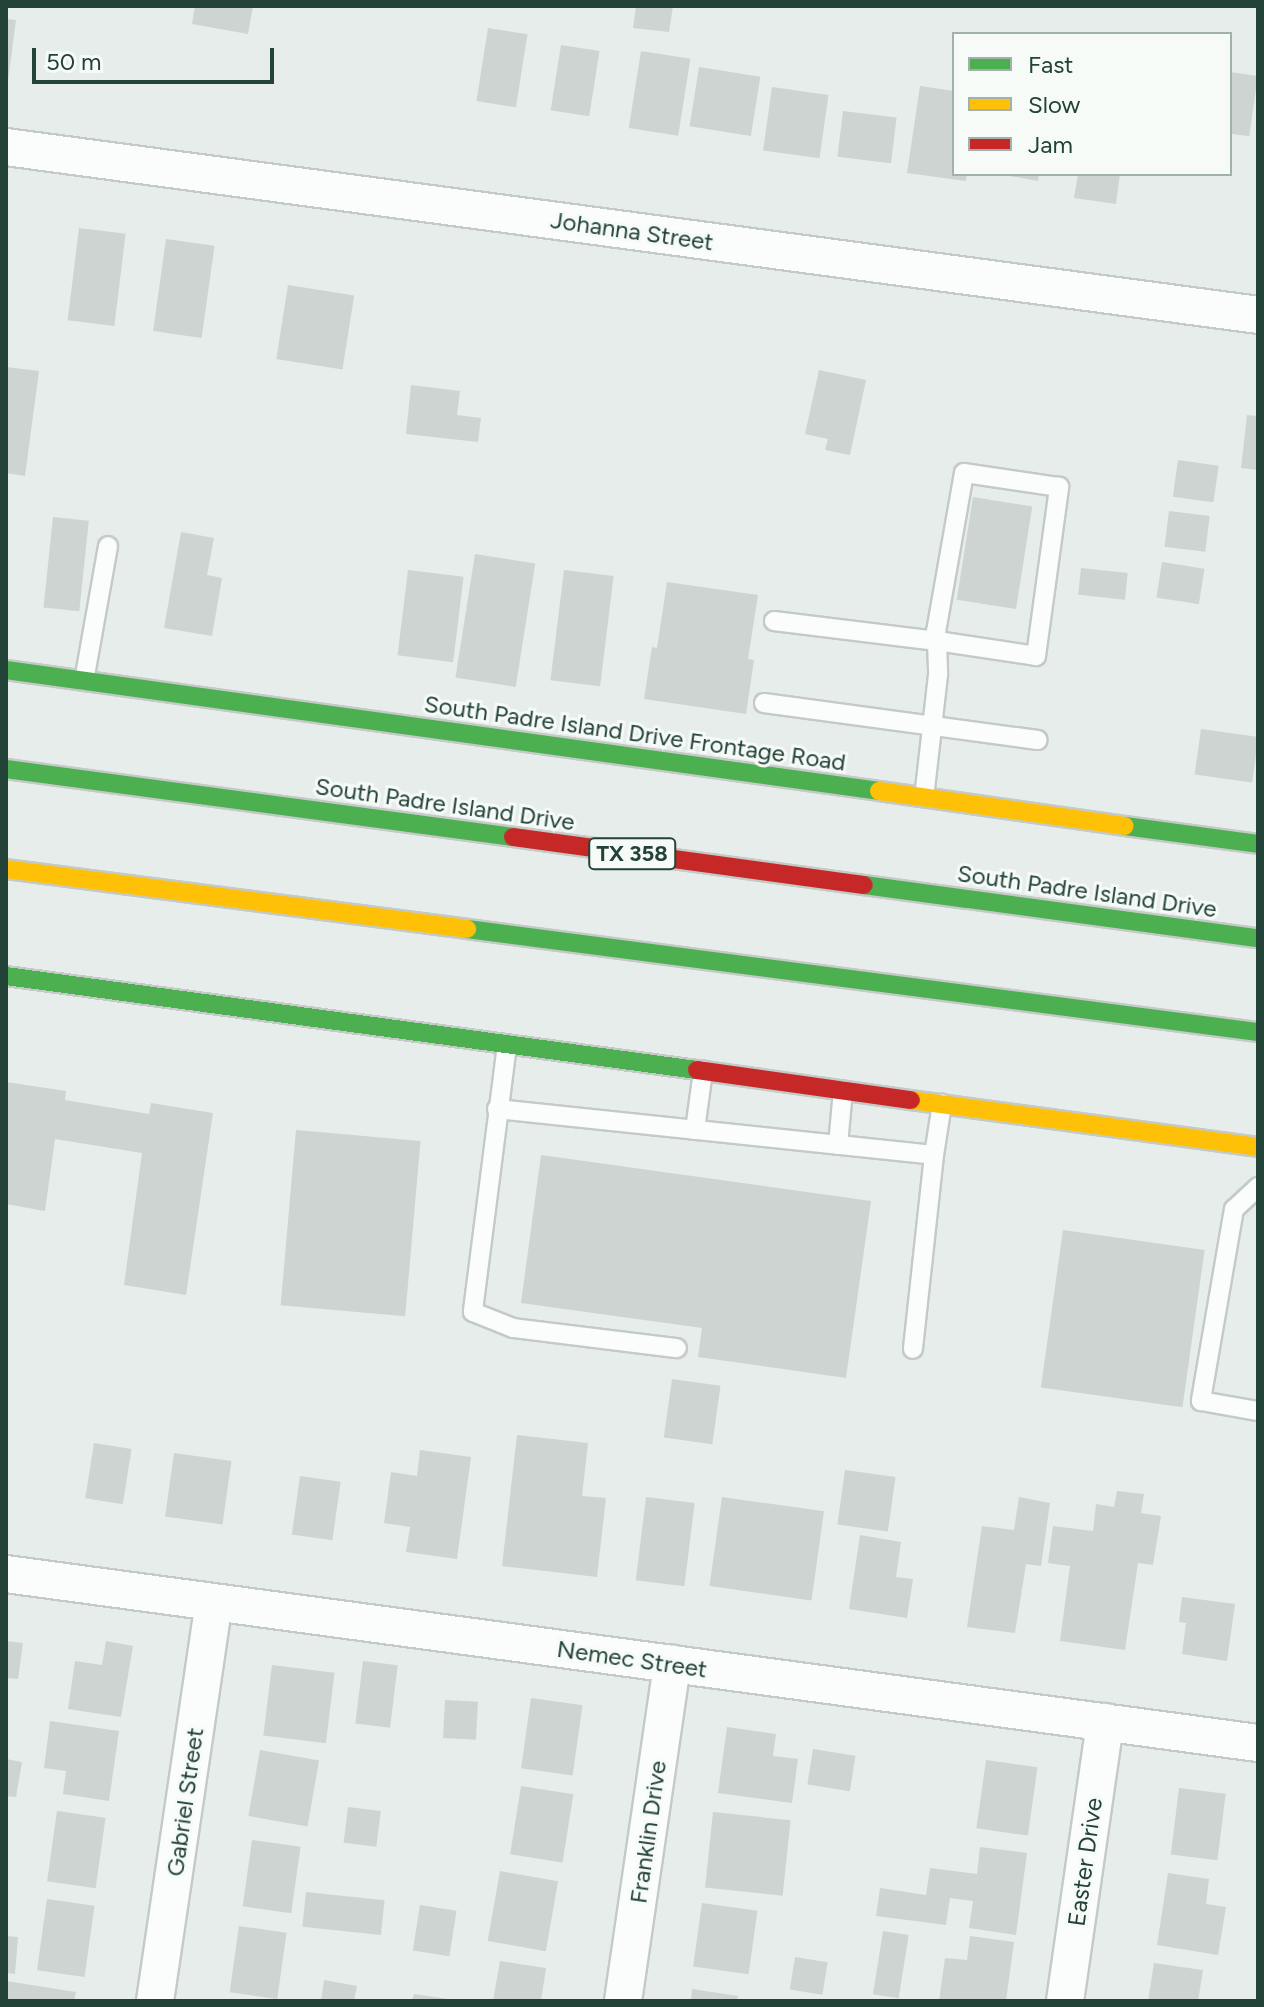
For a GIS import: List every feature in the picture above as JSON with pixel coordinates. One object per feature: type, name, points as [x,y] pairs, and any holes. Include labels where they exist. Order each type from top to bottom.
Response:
[{"type":"main road","name":"South Padre Island Drive Frontage Road","points":[[6,670],[1258,844]]},
{"type":"main road","name":"South Padre Island Drive","points":[[6,769],[1258,938]]},
{"type":"main road","points":[[6,869],[1258,1032]]},
{"type":"main road","points":[[6,976],[1258,1147]]},
{"type":"main road","points":[[923,988],[1212,1045]]},
{"type":"street","name":"Johanna Street","points":[[6,147],[1258,315]]},
{"type":"street","name":"Nemec Street","points":[[6,1574],[1258,1743]]},
{"type":"street","name":"Gabriel Street","points":[[155,2001],[214,1602]]},
{"type":"street","name":"Franklin Drive","points":[[623,2001],[672,1664]]},
{"type":"street","name":"Easter Drive","points":[[1065,2001],[1105,1722]]},
{"type":"lane","points":[[774,621],[937,641],[1036,656],[1059,487],[964,473],[937,641],[938,675],[924,797]]},
{"type":"lane","points":[[84,681],[108,546]]},
{"type":"lane","points":[[764,703],[1038,740]]},
{"type":"lane","points":[[507,1045],[473,1312],[513,1328],[677,1348]]},
{"type":"lane","points":[[695,1130],[703,1071]]},
{"type":"lane","points":[[838,1145],[843,1090]]},
{"type":"lane","points":[[913,1349],[942,1104]]},
{"type":"lane","points":[[497,1109],[934,1155]]},
{"type":"lane","points":[[1258,1187],[1234,1209],[1201,1401],[1258,1411]]},
{"type":"building","points":[[195,6],[253,6],[248,34],[192,24]]},
{"type":"building","points":[[636,6],[673,6],[669,32],[633,28]]},
{"type":"building","points":[[6,19],[16,20],[8,81],[6,81]]},
{"type":"building","points":[[488,28],[528,34],[516,107],[476,101]]},
{"type":"building","points":[[561,45],[600,51],[589,116],[551,110]]},
{"type":"building","points":[[641,51],[690,59],[678,136],[629,128]]},
{"type":"building","points":[[699,67],[760,77],[751,136],[690,126]]},
{"type":"building","points":[[1232,72],[1258,76],[1249,136],[1232,134]]},
{"type":"building","points":[[920,86],[952,91],[952,176],[967,176],[966,181],[907,173]]},
{"type":"building","points":[[772,87],[828,95],[820,158],[763,150]]},
{"type":"building","points":[[843,111],[897,118],[891,163],[837,157]]},
{"type":"building","points":[[1010,176],[1039,176],[1038,181]]},
{"type":"building","points":[[1078,176],[1120,176],[1116,204],[1074,198]]},
{"type":"building","points":[[79,228],[126,234],[114,326],[68,320]]},
{"type":"building","points":[[166,239],[215,246],[202,338],[153,331]]},
{"type":"building","points":[[288,285],[354,295],[342,370],[276,359]]},
{"type":"building","points":[[6,367],[39,371],[25,476],[6,473]]},
{"type":"building","points":[[819,370],[866,380],[850,455],[825,450],[828,439],[805,434]]},
{"type":"building","points":[[411,385],[460,391],[457,415],[481,418],[478,442],[406,434]]},
{"type":"building","points":[[1247,415],[1258,416],[1258,470],[1241,468]]},
{"type":"building","points":[[1178,460],[1219,466],[1213,502],[1173,497]]},
{"type":"building","points":[[973,497],[1032,506],[1016,609],[957,600]]},
{"type":"building","points":[[1169,511],[1210,516],[1205,552],[1165,547]]},
{"type":"building","points":[[53,517],[89,521],[79,611],[43,608]]},
{"type":"building","points":[[181,532],[214,538],[207,575],[222,578],[212,636],[164,628]]},
{"type":"building","points":[[475,554],[535,564],[516,687],[455,677]]},
{"type":"building","points":[[1162,562],[1204,569],[1199,604],[1156,598]]},
{"type":"building","points":[[1081,568],[1128,573],[1125,600],[1078,595]]},
{"type":"building","points":[[408,570],[464,577],[453,662],[398,655]]},
{"type":"building","points":[[564,570],[614,576],[600,686],[550,680]]},
{"type":"building","points":[[667,582],[758,595],[748,659],[754,660],[746,714],[644,699],[652,647],[657,648]]},
{"type":"building","points":[[1201,729],[1258,737],[1252,783],[1195,775]]},
{"type":"building","points":[[6,1082],[66,1091],[65,1100],[149,1114],[151,1103],[213,1113],[186,1295],[124,1285],[142,1153],[55,1139],[45,1211],[6,1204]]},
{"type":"building","points":[[296,1130],[421,1141],[405,1316],[281,1305]]},
{"type":"building","points":[[541,1155],[871,1201],[846,1378],[698,1357],[702,1328],[521,1303]]},
{"type":"building","points":[[1063,1230],[1205,1250],[1182,1407],[1041,1387]]},
{"type":"building","points":[[672,1379],[721,1386],[712,1444],[664,1437]]},
{"type":"building","points":[[517,1435],[588,1443],[582,1496],[606,1498],[597,1577],[502,1566]]},
{"type":"building","points":[[94,1443],[132,1449],[123,1504],[85,1498]]},
{"type":"building","points":[[420,1450],[471,1457],[457,1559],[406,1552],[410,1527],[384,1523],[391,1472],[417,1476]]},
{"type":"building","points":[[174,1453],[231,1461],[223,1524],[165,1516]]},
{"type":"building","points":[[845,1470],[896,1477],[888,1532],[837,1524]]},
{"type":"building","points":[[300,1476],[341,1482],[332,1540],[292,1534]]},
{"type":"building","points":[[1117,1491],[1144,1494],[1141,1513],[1161,1516],[1153,1565],[1138,1563],[1125,1650],[1060,1641],[1070,1566],[1048,1563],[1053,1526],[1093,1531],[1096,1504],[1114,1507]]},
{"type":"building","points":[[646,1497],[695,1503],[684,1586],[636,1580]]},
{"type":"building","points":[[722,1497],[824,1511],[811,1600],[709,1586]]},
{"type":"building","points":[[1019,1497],[1050,1503],[1041,1566],[1026,1564],[1015,1633],[967,1627],[982,1526],[1014,1530]]},
{"type":"building","points":[[860,1535],[901,1542],[896,1577],[913,1579],[907,1618],[849,1609]]},
{"type":"building","points":[[1182,1597],[1235,1604],[1227,1661],[1182,1654],[1186,1623],[1179,1622]]},
{"type":"building","points":[[6,1641],[23,1643],[18,1679],[6,1678]]},
{"type":"building","points":[[106,1641],[133,1646],[121,1717],[68,1709],[75,1661],[102,1665]]},
{"type":"building","points":[[363,1661],[398,1665],[390,1728],[355,1724]]},
{"type":"building","points":[[272,1665],[335,1673],[326,1743],[263,1735]]},
{"type":"building","points":[[531,1698],[582,1705],[573,1776],[521,1768]]},
{"type":"building","points":[[445,1700],[478,1702],[476,1740],[443,1738]]},
{"type":"building","points":[[50,1721],[119,1731],[109,1801],[63,1794],[66,1771],[44,1768]]},
{"type":"building","points":[[727,1727],[776,1734],[773,1756],[798,1759],[792,1803],[718,1793]]},
{"type":"building","points":[[813,1749],[855,1756],[850,1791],[807,1785]]},
{"type":"building","points":[[260,1750],[319,1760],[307,1826],[248,1816]]},
{"type":"building","points":[[6,1759],[22,1762],[16,1797],[6,1796]]},
{"type":"building","points":[[986,1760],[1037,1767],[1028,1836],[976,1828]]},
{"type":"building","points":[[521,1786],[573,1794],[563,1862],[510,1854]]},
{"type":"building","points":[[1179,1788],[1226,1794],[1217,1860],[1171,1855]]},
{"type":"building","points":[[348,1807],[381,1811],[376,1847],[344,1843]]},
{"type":"building","points":[[57,1811],[106,1818],[96,1888],[47,1881]]},
{"type":"building","points":[[713,1812],[791,1820],[783,1896],[705,1888]]},
{"type":"building","points":[[252,1840],[301,1847],[291,1913],[243,1906]]},
{"type":"building","points":[[980,1847],[1027,1853],[1016,1935],[969,1928],[973,1901],[950,1898],[946,1925],[876,1916],[880,1888],[926,1895],[930,1868],[977,1874]]},
{"type":"building","points":[[500,1871],[558,1881],[546,1951],[488,1941]]},
{"type":"building","points":[[1168,1873],[1209,1879],[1206,1904],[1226,1907],[1218,1955],[1157,1945]]},
{"type":"building","points":[[306,1892],[385,1900],[381,1935],[302,1927]]},
{"type":"building","points":[[47,1899],[95,1906],[85,1977],[37,1970]]},
{"type":"building","points":[[702,1903],[757,1911],[749,1974],[693,1966]]},
{"type":"building","points":[[420,1905],[457,1911],[449,1956],[413,1950]]},
{"type":"building","points":[[239,1926],[287,1933],[277,1999],[230,1992]]},
{"type":"building","points":[[883,1931],[909,1935],[899,1998],[873,1994]]},
{"type":"building","points":[[6,1936],[18,1937],[15,1974],[6,1973]]},
{"type":"building","points":[[970,1936],[1014,1942],[1006,2001],[939,2001],[945,1958],[967,1960]]},
{"type":"building","points":[[795,1957],[828,1962],[822,1995],[790,1990]]},
{"type":"building","points":[[500,1961],[546,1968],[541,2001],[493,2001]]},
{"type":"building","points":[[1154,1963],[1203,1970],[1198,2001],[1148,2001]]},
{"type":"building","points":[[324,1980],[357,1986],[354,2001],[321,2001]]},
{"type":"building","points":[[6,1981],[76,1992],[74,2001],[6,2001]]},
{"type":"building","points":[[692,1989],[738,1996],[737,2001],[691,2001]]},
{"type":"building","points":[[414,1994],[448,1999],[448,2001],[412,2001]]},
{"type":"traffic: fast","points":[[6,670],[879,791]]},
{"type":"traffic: fast","points":[[6,769],[513,837]]},
{"type":"traffic: fast","points":[[1125,826],[1258,844]]},
{"type":"traffic: fast","points":[[864,885],[1258,938]]},
{"type":"traffic: fast","points":[[467,929],[1258,1032]]},
{"type":"traffic: fast","points":[[6,976],[697,1070]]},
{"type":"traffic: slow","points":[[879,791],[1125,826]]},
{"type":"traffic: slow","points":[[6,869],[467,929]]},
{"type":"traffic: slow","points":[[911,1100],[1258,1147]]},
{"type":"traffic: jam","points":[[513,837],[864,885]]},
{"type":"traffic: jam","points":[[697,1070],[911,1100]]}]
